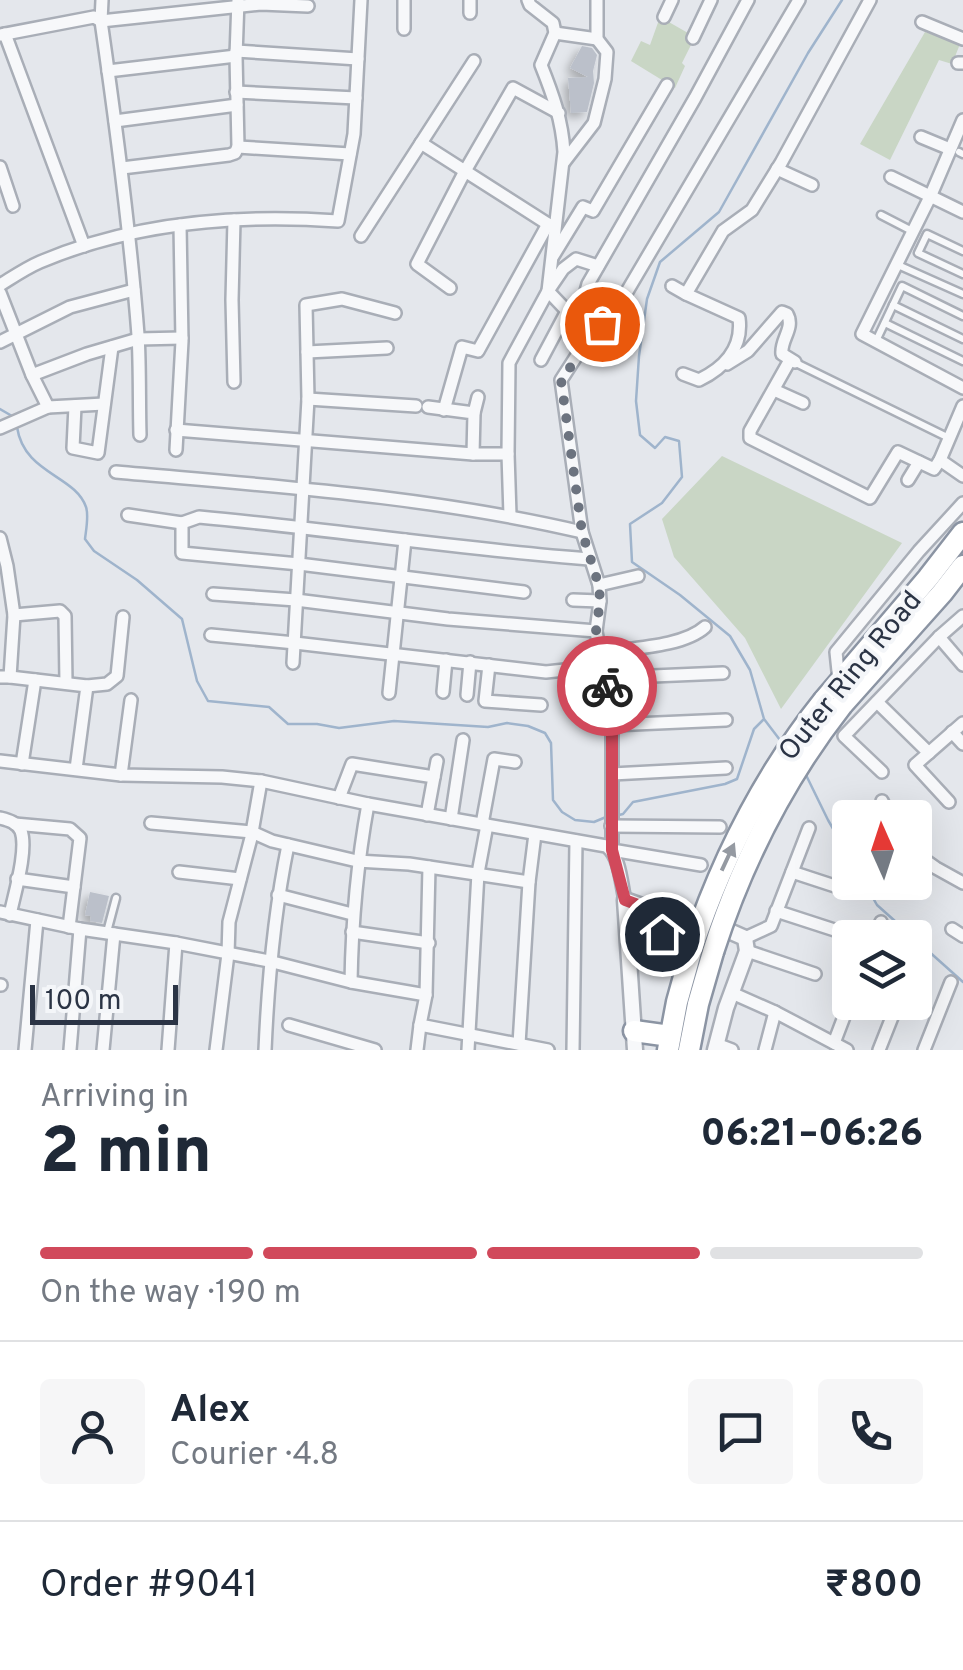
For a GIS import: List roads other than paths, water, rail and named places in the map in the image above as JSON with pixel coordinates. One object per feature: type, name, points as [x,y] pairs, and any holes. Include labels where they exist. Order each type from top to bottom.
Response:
[{"type":"highway","name":"Outer Ring Road","points":[[833,702],[839,681],[963,532]]},
{"type":"highway","name":"Outer Ring Road","points":[[690,1050],[709,898],[752,809],[798,732],[833,702],[963,566]]},
{"type":"highway","name":"Outer Ring Road","points":[[669,1043],[677,1002],[703,950]]},
{"type":"highway","points":[[634,1040],[669,1043]]},
{"type":"street","points":[[102,0],[101,20],[134,290],[140,435]]},
{"type":"street","points":[[0,285],[37,263],[127,235],[214,220],[338,221],[356,98],[361,0]]},
{"type":"street","points":[[404,0],[404,29]]},
{"type":"street","points":[[528,0],[530,6],[553,23],[555,34],[541,66],[562,129],[562,165],[551,227],[548,291]]},
{"type":"street","points":[[562,165],[594,122],[605,79],[606,52],[597,39],[597,0]]},
{"type":"street","points":[[664,17],[672,0]]},
{"type":"street","points":[[693,38],[711,0]]},
{"type":"street","points":[[541,360],[573,314],[748,0]]},
{"type":"street","points":[[634,1040],[625,900],[612,850],[612,725],[596,631],[599,586],[582,532],[556,379],[622,300],[799,0]]},
{"type":"street","points":[[686,294],[723,231],[752,210],[778,169],[870,0]]},
{"type":"street","points":[[122,168],[235,153],[238,3]]},
{"type":"street","points":[[84,246],[2,35],[94,17],[101,20],[238,3],[308,6]]},
{"type":"street","points":[[922,22],[963,39]]},
{"type":"street","points":[[555,34],[597,39]]},
{"type":"street","points":[[108,71],[236,54],[358,59]]},
{"type":"street","points":[[362,236],[474,60]]},
{"type":"street","points":[[551,260],[583,208],[593,211],[667,85]]},
{"type":"street","points":[[450,288],[417,264],[513,88],[559,113]]},
{"type":"street","points":[[115,121],[237,98],[356,98]]},
{"type":"street","points":[[963,120],[958,152],[930,197],[862,334],[963,388]]},
{"type":"street","points":[[921,137],[958,152]]},
{"type":"street","points":[[421,143],[551,227]]},
{"type":"street","points":[[238,148],[350,154]]},
{"type":"street","points":[[0,167],[14,206]]},
{"type":"street","points":[[778,169],[812,185]]},
{"type":"street","points":[[890,177],[963,212]]},
{"type":"street","points":[[234,220],[234,382]]},
{"type":"street","points":[[176,450],[182,338],[180,225]]},
{"type":"street","points":[[444,410],[462,347],[478,351],[551,227]]},
{"type":"street","points":[[510,515],[511,364],[562,270],[576,259],[598,266]]},
{"type":"street","points":[[672,286],[739,318],[740,332],[727,364]]},
{"type":"street","points":[[0,342],[70,306],[134,290]]},
{"type":"street","points":[[548,291],[573,314],[582,349]]},
{"type":"street","points":[[0,293],[48,407]]},
{"type":"street","points":[[293,664],[308,399],[306,305],[342,299],[394,313]]},
{"type":"street","points":[[683,374],[699,380],[727,364],[748,351],[782,312],[787,314],[789,329],[781,348],[782,354],[793,361],[750,431],[750,438],[870,498],[898,452],[934,469],[963,406]]},
{"type":"street","points":[[32,375],[138,339],[182,338]]},
{"type":"street","points":[[74,406],[73,448],[98,453],[112,346]]},
{"type":"street","points":[[307,352],[387,348]]},
{"type":"street","points":[[774,390],[802,403]]},
{"type":"street","points":[[473,454],[478,396]]},
{"type":"street","points":[[308,399],[474,414]]},
{"type":"street","points":[[2,427],[48,407],[104,404]]},
{"type":"street","points":[[176,430],[508,454]]},
{"type":"street","points":[[940,460],[963,476]]},
{"type":"street","points":[[908,480],[919,462]]},
{"type":"street","points":[[116,472],[440,504],[582,532]]},
{"type":"street","points":[[839,681],[836,652],[963,504]]},
{"type":"street","points":[[128,515],[182,522],[198,517],[302,526],[492,552],[589,559]]},
{"type":"street","points":[[182,522],[182,553],[524,592]]},
{"type":"street","points":[[0,538],[14,615],[5,678],[87,686],[106,684],[118,676],[122,617]]},
{"type":"street","points":[[389,693],[405,540]]},
{"type":"street","points":[[599,586],[638,576]]},
{"type":"street","points":[[213,594],[596,631]]},
{"type":"street","points":[[573,600],[600,601]]},
{"type":"street","points":[[14,615],[60,611],[65,616],[66,682]]},
{"type":"street","points":[[882,772],[844,736],[963,616]]},
{"type":"street","points":[[603,666],[696,635],[705,627]]},
{"type":"street","points":[[211,636],[295,642],[546,672],[603,666],[724,673]]},
{"type":"street","points":[[938,637],[963,665]]},
{"type":"street","points":[[443,692],[446,660]]},
{"type":"street","points":[[468,694],[470,662]]},
{"type":"street","points":[[489,665],[485,702],[542,706]]},
{"type":"street","points":[[22,764],[35,680]]},
{"type":"street","points":[[76,770],[87,686]]},
{"type":"street","points":[[121,775],[131,700]]},
{"type":"street","points":[[877,702],[929,753]]},
{"type":"street","points":[[612,725],[726,720]]},
{"type":"street","points":[[950,802],[915,765],[963,723]]},
{"type":"street","points":[[952,732],[963,744]]},
{"type":"street","points":[[450,819],[462,740]]},
{"type":"street","points":[[468,1050],[478,873],[494,759],[515,762]]},
{"type":"street","points":[[0,761],[121,775],[261,781],[701,865]]},
{"type":"street","points":[[426,815],[437,761]]},
{"type":"street","points":[[339,798],[352,764],[434,778]]},
{"type":"street","points":[[612,774],[726,768]]},
{"type":"street","points":[[216,1050],[229,922],[261,781]]},
{"type":"street","points":[[351,982],[352,914],[368,804]]},
{"type":"street","points":[[0,818],[15,824],[70,828],[80,838],[74,887],[70,1050]]},
{"type":"street","points":[[151,823],[252,832],[272,842],[358,861],[529,882]]},
{"type":"street","points":[[15,824],[22,842],[17,879],[5,914],[270,961],[351,982],[426,995]]},
{"type":"street","points":[[612,825],[720,828]]},
{"type":"street","points":[[732,1050],[715,1047],[746,944],[771,926],[809,828]]},
{"type":"street","points":[[514,1046],[536,834]]},
{"type":"street","points":[[574,1050],[576,841]]},
{"type":"street","points":[[265,1050],[270,961],[288,845]]},
{"type":"street","points":[[932,865],[963,884]]},
{"type":"street","points":[[417,1050],[426,995],[430,867]]},
{"type":"street","points":[[178,872],[240,879]]},
{"type":"street","points":[[792,872],[832,885]]},
{"type":"street","points":[[17,879],[74,887]]},
{"type":"street","points":[[278,895],[352,914]]},
{"type":"street","points":[[625,900],[646,908],[696,916],[746,944],[815,974]]},
{"type":"street","points":[[776,911],[832,929]]},
{"type":"street","points":[[24,1050],[38,920]]},
{"type":"street","points":[[352,932],[428,943]]},
{"type":"street","points":[[103,1050],[111,934]]},
{"type":"street","points":[[168,1050],[176,943]]},
{"type":"street","points":[[924,1050],[951,982]]},
{"type":"street","points":[[732,993],[775,1012],[825,1044],[846,1050]]},
{"type":"street","points":[[765,1050],[775,1012]]},
{"type":"street","points":[[825,1044],[839,1020]]},
{"type":"street","points":[[879,1050],[891,1020]]},
{"type":"street","points":[[289,1025],[375,1050]]},
{"type":"street","points":[[420,1026],[548,1050]]},
{"type":"lane","points":[[881,215],[913,231]]},
{"type":"lane","points":[[963,251],[927,234],[918,253],[963,274]]},
{"type":"lane","points":[[898,265],[963,294]]},
{"type":"lane","points":[[876,342],[902,286],[963,316]]},
{"type":"lane","points":[[893,304],[963,339]]},
{"type":"lane","points":[[885,323],[963,361]]},
{"type":"lane","points":[[793,361],[949,438]]},
{"type":"lane","points":[[111,934],[116,898]]},
{"type":"lane","points":[[657,956],[668,912]]},
{"type":"waterway","points":[[783,744],[764,719],[750,670],[730,636],[632,562],[630,524],[662,503],[682,477],[679,441],[665,437],[655,448],[640,435],[636,401],[639,356],[647,299],[660,262],[719,212],[842,0]]},
{"type":"waterway","points":[[0,409],[12,416]]},
{"type":"waterway","points":[[17,427],[29,455],[80,496],[87,511],[85,539],[94,551],[137,580],[182,619],[197,681],[208,701],[269,707],[288,724],[339,728],[394,721],[528,726],[545,733],[551,743],[553,800],[562,812],[575,820],[594,822],[606,817]]},
{"type":"waterway","points":[[619,815],[633,802],[737,779],[754,729],[763,720]]},
{"type":"waterway","points":[[806,775],[832,827]]},
{"type":"waterway","points":[[874,900],[894,920]]},
{"type":"waterway","points":[[932,954],[963,982]]}]
